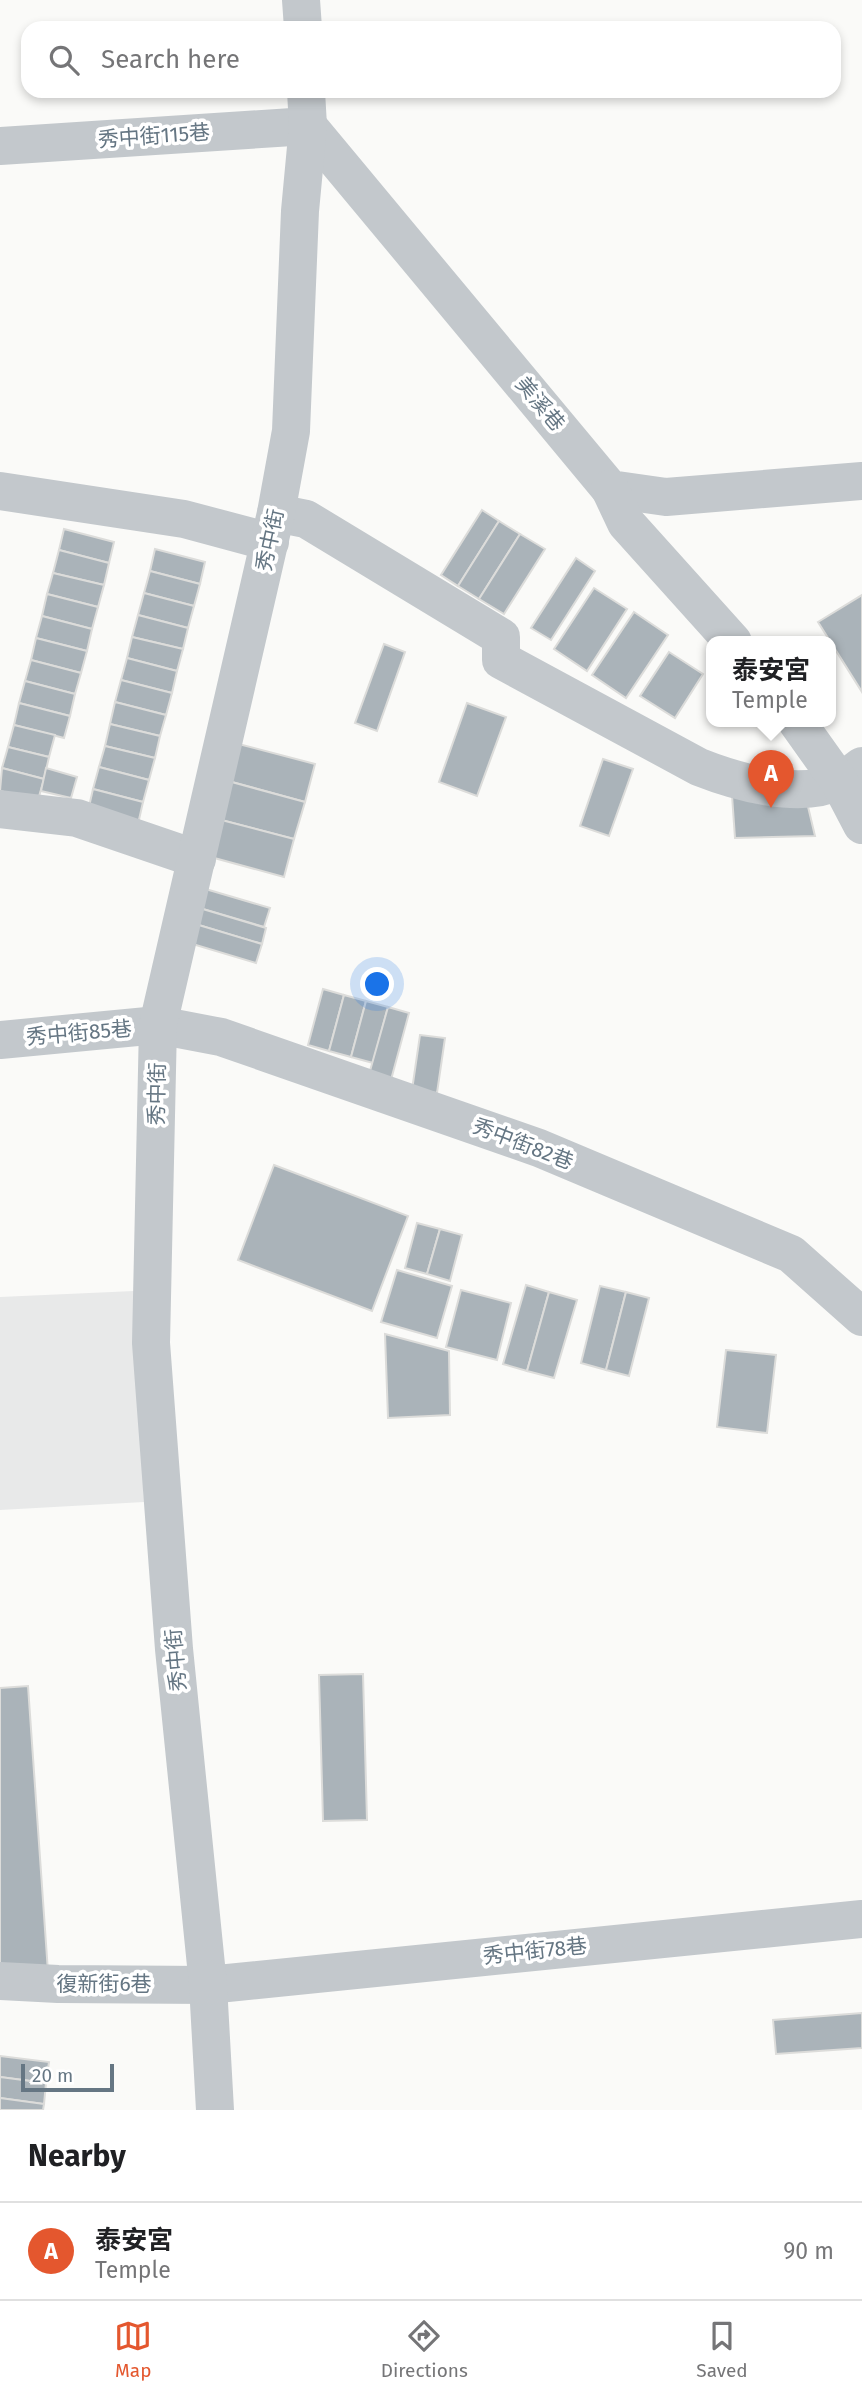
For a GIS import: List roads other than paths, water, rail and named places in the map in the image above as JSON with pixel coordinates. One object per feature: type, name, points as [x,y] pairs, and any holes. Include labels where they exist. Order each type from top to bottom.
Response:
[{"type":"street","points":[[301,0],[302,21]]},
{"type":"street","name":"秀中街115巷","points":[[0,146],[307,108]]},
{"type":"street","name":"美溪巷","points":[[307,108],[610,489],[626,523],[728,636]]},
{"type":"street","name":"秀中街","points":[[215,2110],[208,1985],[174,1649],[151,1343],[159,1026],[273,528],[290,431],[299,211],[307,108]]},
{"type":"street","points":[[610,489],[666,497],[862,481]]},
{"type":"street","points":[[0,491],[184,519],[273,528],[306,519],[501,637],[501,660],[699,767],[740,781],[794,789],[810,789],[850,773]]},
{"type":"street","points":[[802,727],[850,773],[862,825]]},
{"type":"street","points":[[0,808],[77,818],[197,859]]},
{"type":"street","name":"秀中街85巷","points":[[0,1040],[159,1026]]},
{"type":"street","name":"秀中街82巷","points":[[159,1026],[221,1037],[539,1148],[791,1254],[862,1317]]},
{"type":"street","name":"秀中街78巷","points":[[208,1985],[862,1919]]},
{"type":"street","name":"復新街6巷","points":[[0,1982],[208,1985]]},
{"type":"place","name":"泰安宮","points":[[771,808]]}]
